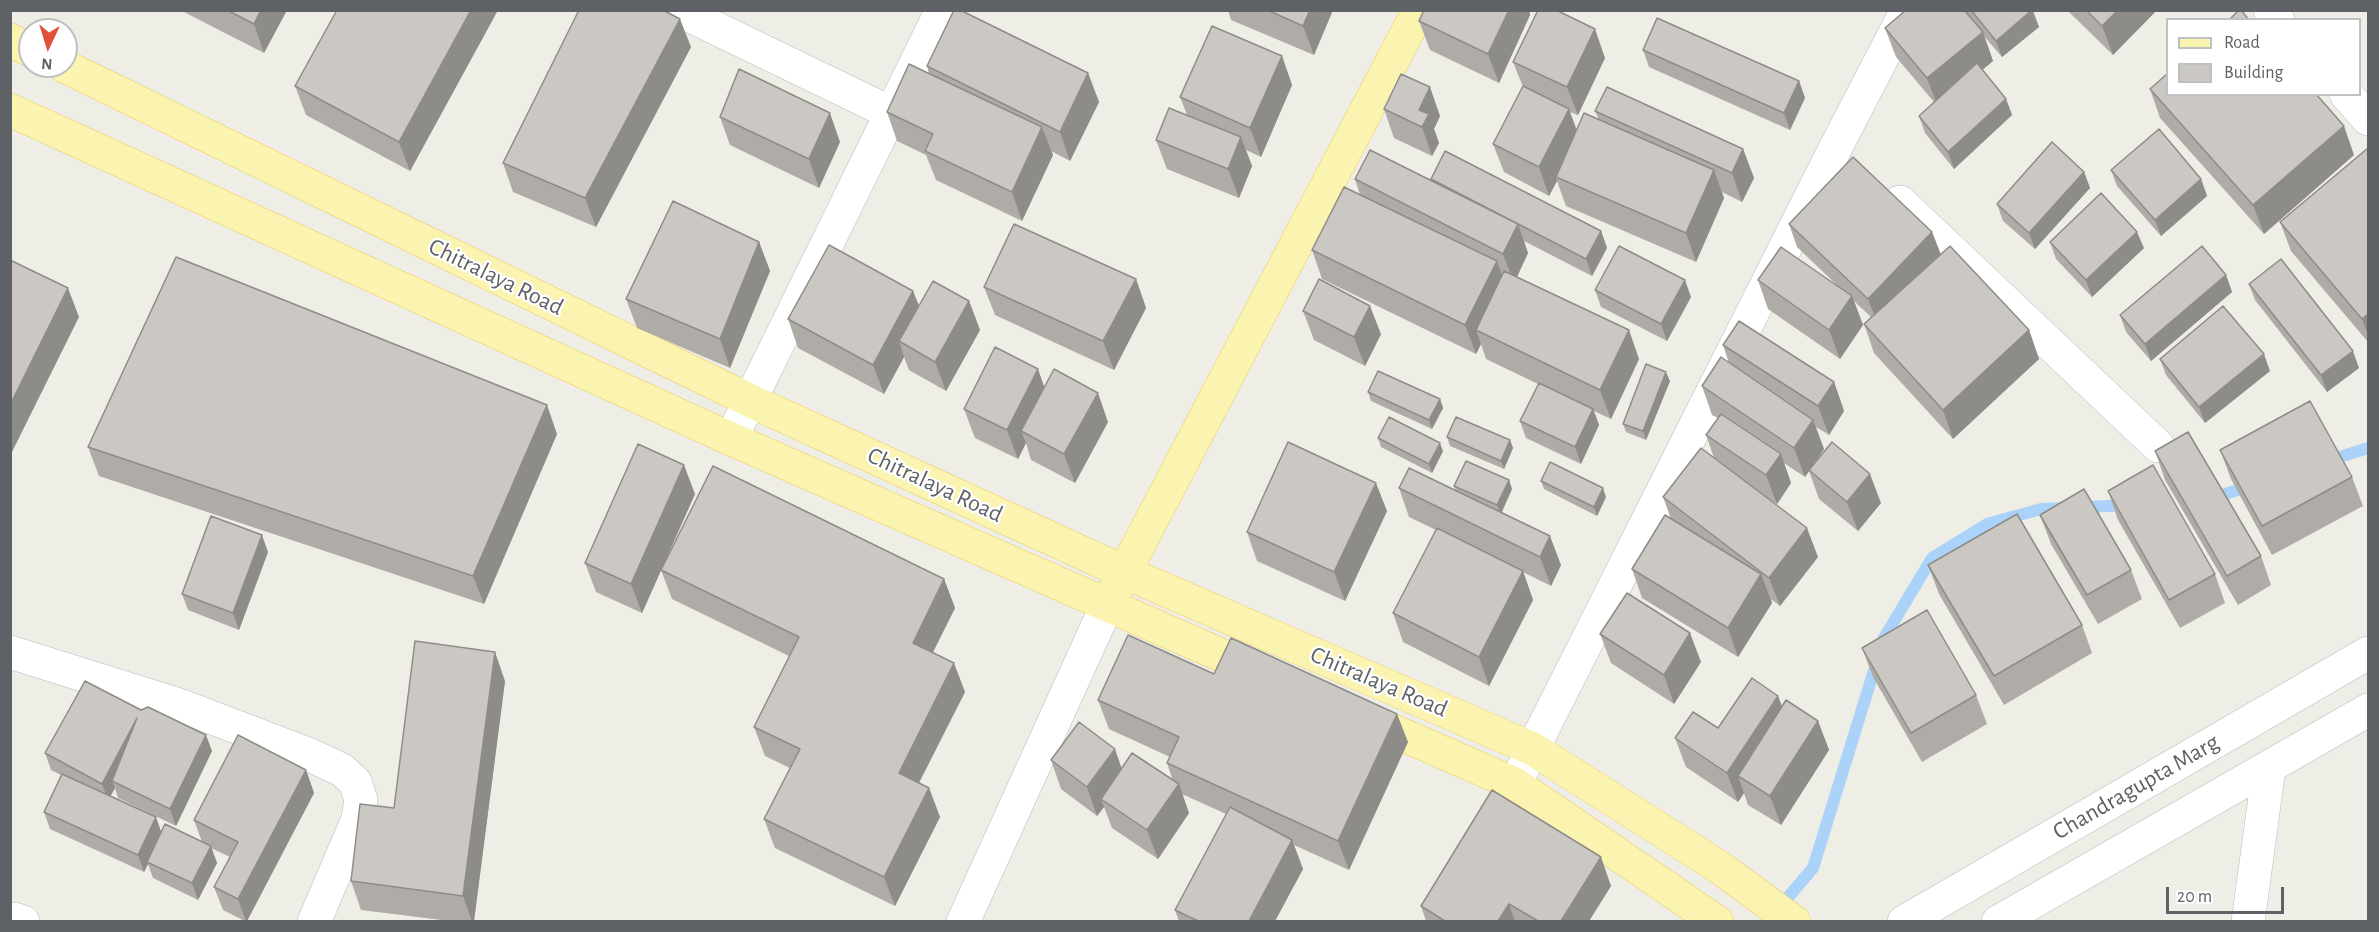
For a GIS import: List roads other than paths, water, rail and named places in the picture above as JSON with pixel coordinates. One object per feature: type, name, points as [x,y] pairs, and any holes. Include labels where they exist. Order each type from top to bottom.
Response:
[{"type":"main road","points":[[1107,605],[1419,10]]},
{"type":"main road","name":"Chitralaya Road","points":[[78,73],[751,401],[1124,572],[1533,749],[1719,867],[1794,921]]},
{"type":"main road","name":"Chitralaya Road","points":[[10,110],[731,439],[1289,685]]},
{"type":"main road","name":"Chitralaya Road","points":[[1332,704],[1515,784],[1717,921]]},
{"type":"street","points":[[678,10],[891,113]]},
{"type":"street","points":[[731,439],[942,10]]},
{"type":"street","points":[[1515,784],[1907,10]]},
{"type":"street","points":[[2348,96],[2368,119]]},
{"type":"street","points":[[1838,143],[2158,446]]},
{"type":"street","points":[[963,921],[1107,605]]},
{"type":"street","points":[[10,652],[179,705],[310,755],[342,770],[355,782],[361,800],[358,819],[314,921]]},
{"type":"street","name":"Chandragupta Marg","points":[[1904,921],[2368,653]]},
{"type":"street","name":"Chandragupta Marg","points":[[1998,921],[2270,768],[2368,710]]},
{"type":"street","points":[[2248,921],[2270,768]]},
{"type":"waterway","points":[[2327,461],[2368,448]]},
{"type":"waterway","points":[[2210,499],[2250,486]]},
{"type":"waterway","points":[[1778,909],[1813,868],[1884,638],[1932,558],[1987,524],[2041,509],[2130,505]]}]
